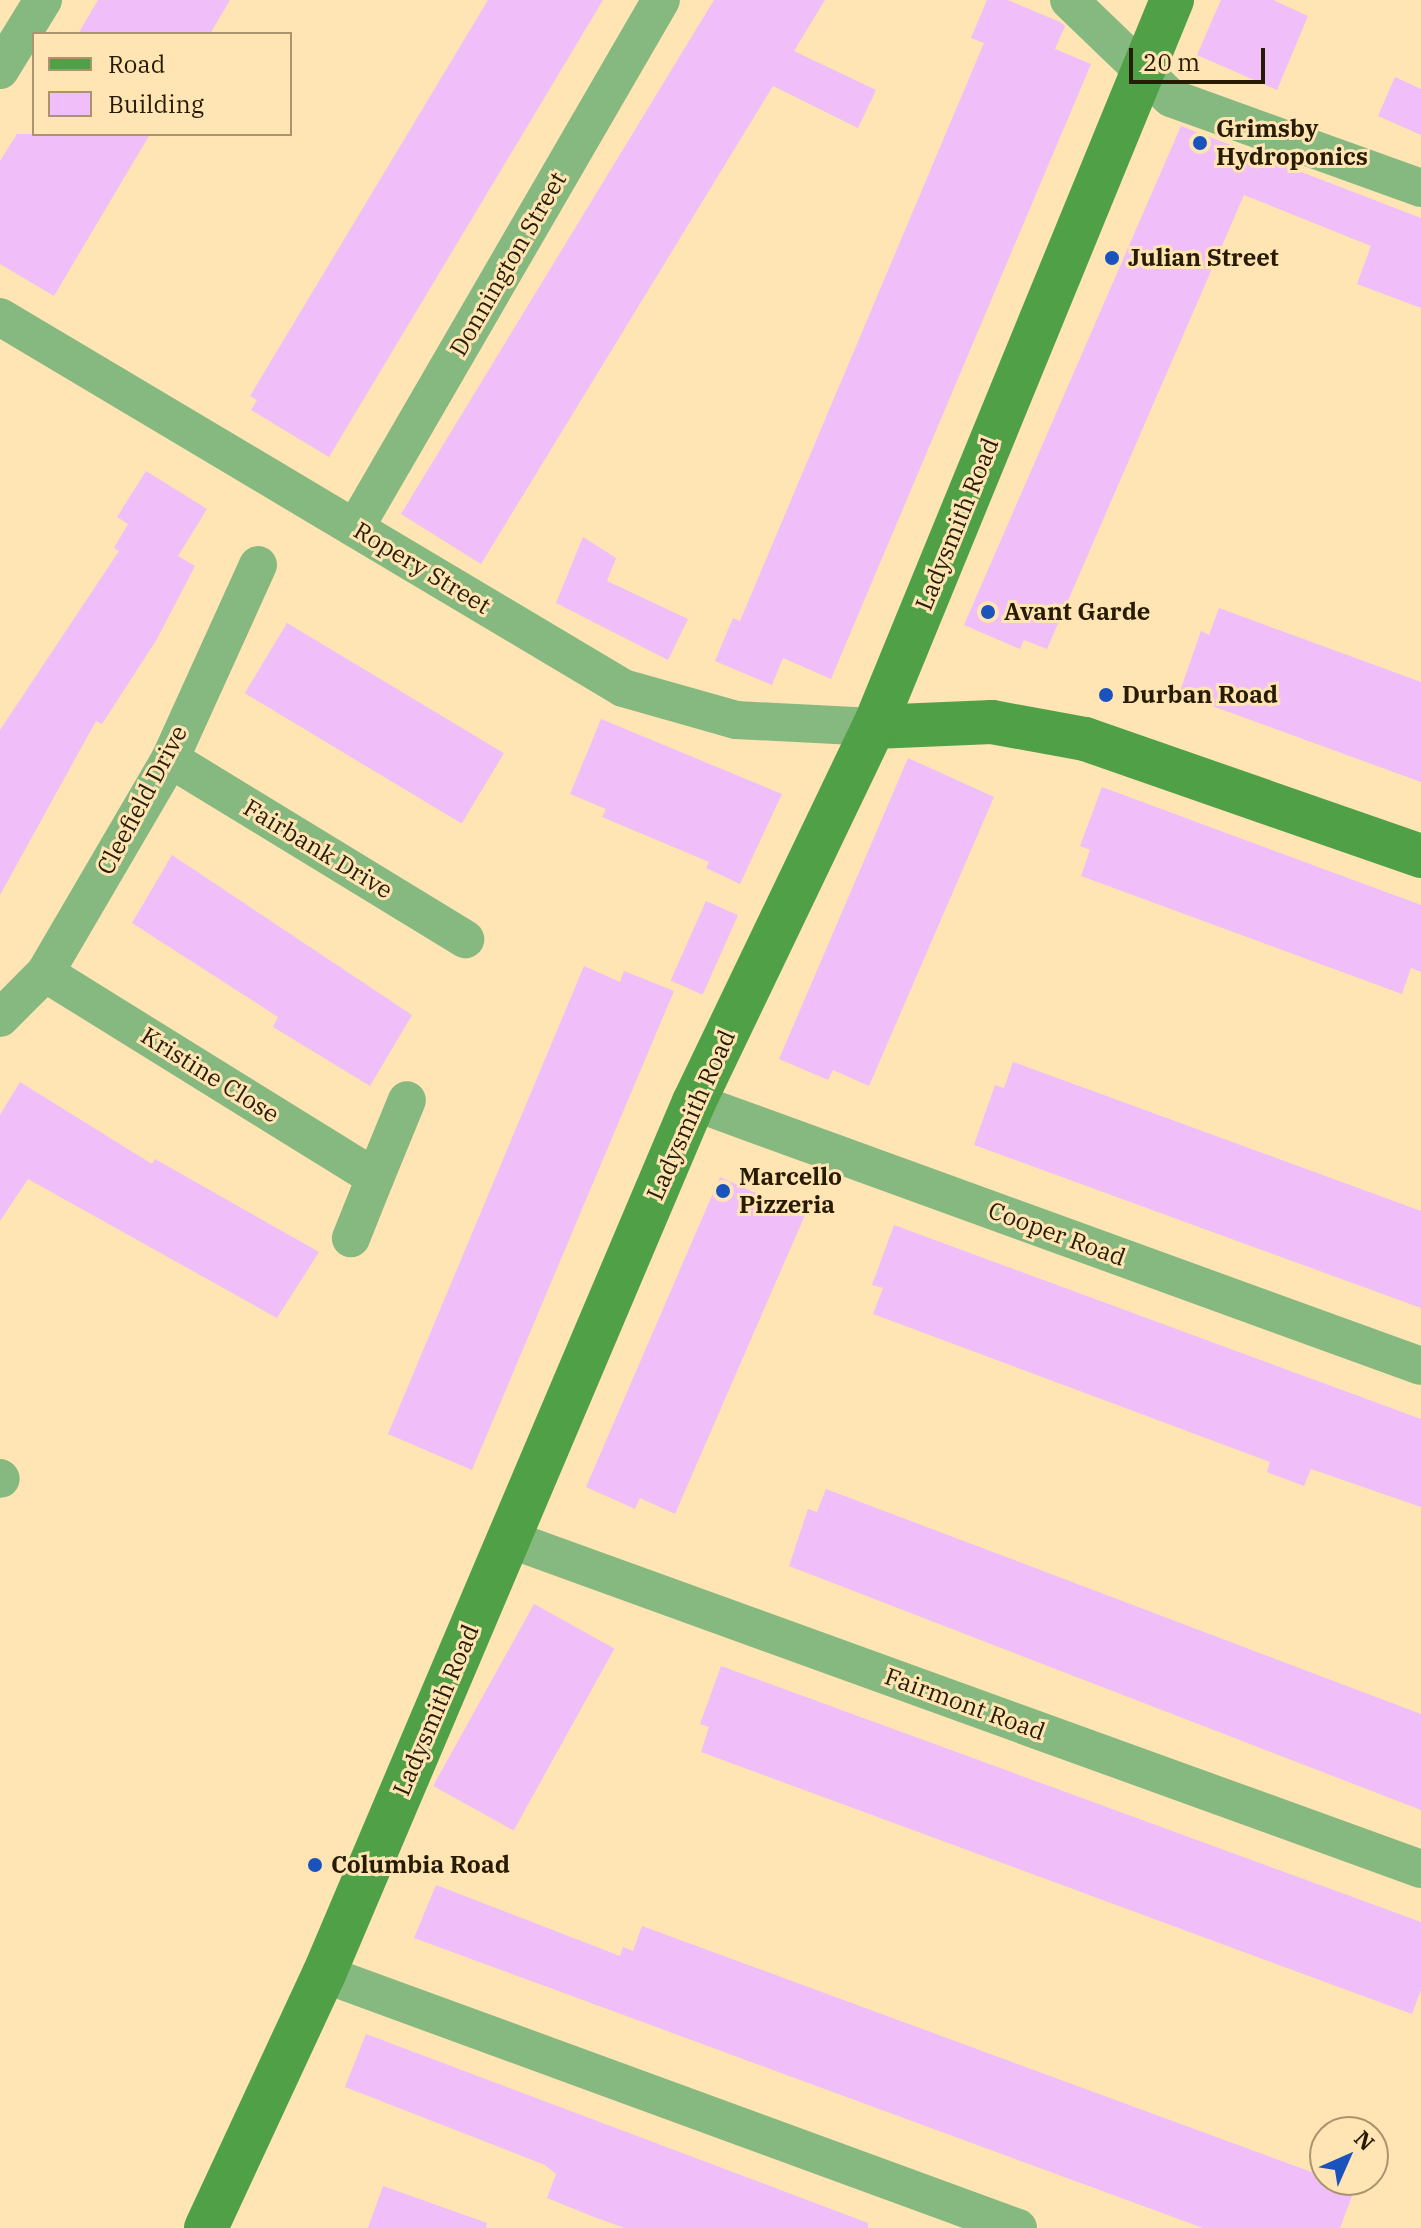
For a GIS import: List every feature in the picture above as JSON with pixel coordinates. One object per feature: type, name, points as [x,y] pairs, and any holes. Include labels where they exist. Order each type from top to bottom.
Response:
[{"type":"street","points":[[0,70],[43,0]]},
{"type":"street","name":"Donnington Street","points":[[355,528],[661,0]]},
{"type":"street","points":[[1069,0],[1140,73],[1191,107],[1421,188]]},
{"type":"street","name":"Ladysmith Road","points":[[206,2228],[324,1974],[694,1102],[874,727],[1172,0]]},
{"type":"street","name":"Ropery Street","points":[[0,317],[623,688],[736,720],[874,727]]},
{"type":"street","name":"Cleefield Drive","points":[[0,1018],[45,973],[170,759],[258,565]]},
{"type":"street","points":[[874,727],[992,722],[1085,739],[1421,856]]},
{"type":"street","name":"Fairbank Drive","points":[[170,759],[465,939]]},
{"type":"street","name":"Kristine Close","points":[[45,973],[375,1178]]},
{"type":"street","points":[[351,1238],[407,1100]]},
{"type":"street","name":"Cooper Road","points":[[694,1102],[1421,1366]]},
{"type":"street","name":"Fairmont Road","points":[[509,1539],[1421,1869]]},
{"type":"street","points":[[324,1974],[1018,2228]]},
{"type":"building","points":[[98,0],[230,0],[211,32],[79,32]]},
{"type":"building","points":[[488,0],[603,0],[329,457],[251,410],[257,400],[250,396]]},
{"type":"building","points":[[714,0],[825,0],[794,51],[876,90],[858,128],[773,86],[481,564],[401,514]]},
{"type":"building","points":[[987,0],[1008,0],[1060,22],[1065,26],[1055,49],[1091,64],[831,679],[783,658],[772,685],[715,661],[733,618],[740,621],[984,43],[971,38]]},
{"type":"building","points":[[1221,0],[1273,0],[1308,16],[1277,90],[1197,55]]},
{"type":"building","points":[[1395,77],[1421,89],[1421,135],[1378,116]]},
{"type":"building","points":[[1181,126],[1421,218],[1421,308],[1357,284],[1371,246],[1244,195],[1047,649],[1024,640],[1020,649],[964,625]]},
{"type":"building","points":[[17,134],[149,136],[54,296],[0,264],[0,161]]},
{"type":"building","points":[[146,471],[207,509],[178,556],[195,566],[157,639],[102,724],[96,721],[0,895],[0,730],[119,551],[114,548],[128,524],[117,517]]},
{"type":"building","points":[[583,537],[616,558],[607,581],[688,619],[668,660],[556,603]]},
{"type":"building","points":[[1219,608],[1421,682],[1421,782],[1179,694],[1201,631],[1209,635]]},
{"type":"building","points":[[287,623],[504,753],[462,824],[245,693]]},
{"type":"building","points":[[601,719],[782,794],[740,884],[706,868],[709,862],[602,817],[606,809],[570,794]]},
{"type":"building","points":[[908,758],[994,797],[869,1086],[833,1070],[828,1080],[779,1059]]},
{"type":"building","points":[[1102,787],[1421,905],[1421,972],[1411,968],[1402,994],[1081,876],[1090,850],[1080,846]]},
{"type":"building","points":[[172,855],[412,1015],[370,1086],[273,1027],[278,1017],[132,923]]},
{"type":"building","points":[[706,901],[738,915],[703,995],[671,980]]},
{"type":"building","points":[[584,966],[620,982],[624,971],[674,991],[472,1470],[388,1434]]},
{"type":"building","points":[[1013,1062],[1421,1211],[1421,1308],[974,1145],[995,1085],[1004,1088]]},
{"type":"building","points":[[20,1082],[152,1164],[155,1159],[319,1252],[277,1318],[28,1179],[0,1221],[0,1115]]},
{"type":"building","points":[[720,1177],[805,1215],[675,1514],[640,1498],[635,1509],[586,1487]]},
{"type":"building","points":[[894,1225],[1421,1419],[1421,1507],[1311,1469],[1304,1486],[1267,1472],[1270,1462],[873,1314],[883,1288],[872,1285]]},
{"type":"building","points":[[826,1489],[1421,1714],[1421,1810],[789,1566],[808,1509],[817,1512]]},
{"type":"building","points":[[534,1604],[614,1649],[514,1831],[433,1786]]},
{"type":"building","points":[[721,1666],[1421,1922],[1421,1990],[1412,2014],[701,1752],[709,1727],[700,1724]]},
{"type":"building","points":[[436,1885],[620,1956],[623,1947],[633,1951],[642,1926],[1309,2171],[1309,2196],[1352,2196],[1340,2228],[1203,2228],[414,1938]]},
{"type":"building","points":[[366,2034],[868,2223],[868,2228],[625,2228],[594,2217],[547,2198],[556,2174],[545,2165],[345,2087]]},
{"type":"building","points":[[383,2186],[487,2223],[486,2228],[368,2228]]},
{"type":"place","name":"Grimsby Hydroponics","points":[[1200,143]]},
{"type":"place","name":"Julian Street","points":[[1112,258]]},
{"type":"place","name":"Avant Garde","points":[[988,612]]},
{"type":"place","name":"Durban Road","points":[[1106,695]]},
{"type":"place","name":"Marcello Pizzeria","points":[[723,1191]]},
{"type":"place","name":"Columbia Road","points":[[315,1865]]}]
